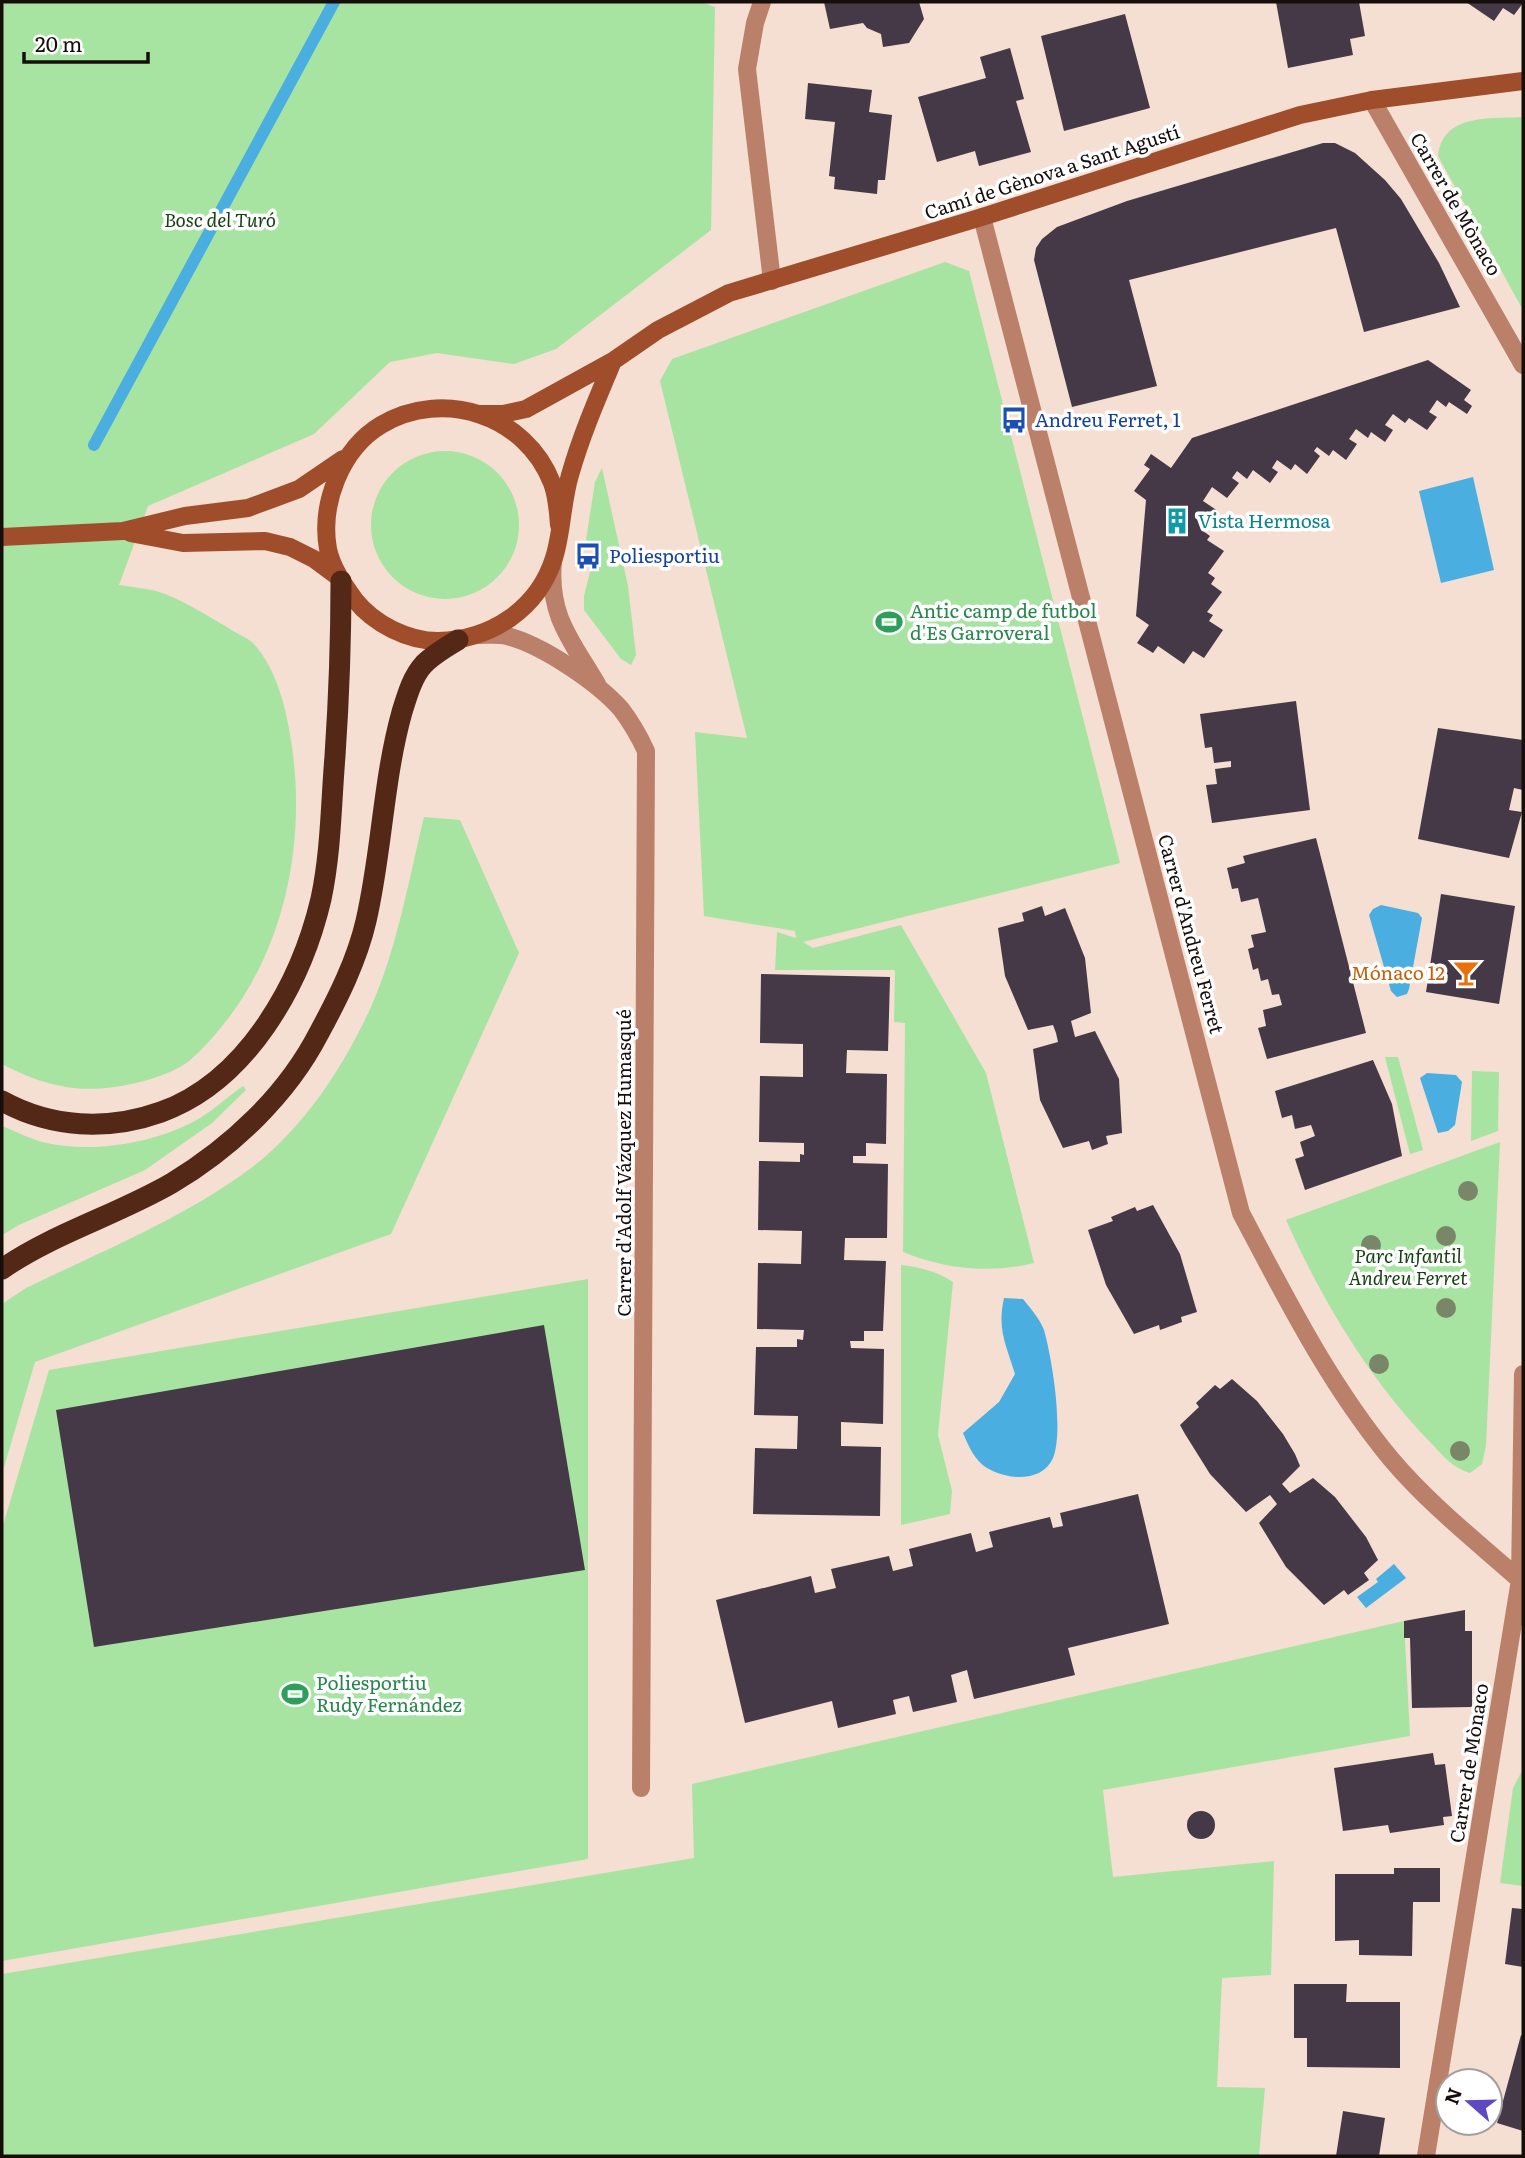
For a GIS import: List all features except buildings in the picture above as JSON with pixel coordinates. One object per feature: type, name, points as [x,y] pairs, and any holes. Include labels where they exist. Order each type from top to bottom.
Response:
[{"type":"highway","points":[[2,1101],[37,1116],[83,1125],[128,1122],[150,1116],[180,1104],[231,1068],[268,1020],[302,958],[316,918],[327,862],[341,657],[341,581]]},
{"type":"highway","points":[[2,1269],[42,1246],[171,1183],[197,1166],[266,1108],[302,1064],[337,998],[354,960],[366,921],[392,756],[409,690],[422,665],[439,650],[458,640]]},
{"type":"street","points":[[762,2],[755,23],[747,69],[772,281]]},
{"type":"street","name":"Camí de Gènova a Sant Agustí","points":[[479,414],[503,414],[526,409],[613,361],[658,330],[729,293],[982,217],[1300,115],[1373,100],[1523,81]]},
{"type":"street","name":"Carrer de Mònaco","points":[[1373,100],[1523,365]]},
{"type":"street","name":"Carrer d'Andreu Ferret","points":[[982,217],[1241,1213],[1292,1311],[1333,1379],[1391,1459],[1435,1504],[1522,1584]]},
{"type":"street","points":[[600,690],[558,618],[551,584],[559,525],[578,446],[613,361]]},
{"type":"street","points":[[341,581],[328,549],[327,514],[335,482],[354,450],[366,436],[381,425],[420,409],[459,409],[479,414],[500,422],[528,444],[552,485],[559,525]]},
{"type":"street","points":[[2,537],[123,531],[185,516],[248,508],[266,503],[320,477],[354,450]]},
{"type":"street","points":[[123,531],[183,543],[265,541],[290,547],[329,568],[357,603],[382,624],[411,637],[433,641],[458,640],[480,635],[504,623],[522,610],[537,592],[554,560]]},
{"type":"street","name":"Carrer d'Adolf Vázquez Humasqué","points":[[480,635],[506,635],[545,650],[620,708],[646,751],[641,1788]]},
{"type":"street","name":"Carrer de Mònaco","points":[[1426,2156],[1522,1584],[1523,1374]]},
{"type":"green space","name":"Bosc del Turó","points":[[2,2],[701,2],[715,7],[711,230],[556,349],[514,364],[437,353],[390,362],[314,434],[148,506],[119,585],[166,594],[254,644],[275,679],[287,720],[296,784],[296,822],[285,897],[274,933],[241,1001],[210,1041],[185,1064],[138,1083],[106,1088],[75,1088],[53,1084],[2,1064]]},
{"type":"green space","points":[[1523,117],[1523,310],[1438,156],[1442,142],[1458,125],[1483,119]]},
{"type":"green space","name":"Antic camp de futbol d'Es Garroveral","points":[[945,262],[969,271],[1120,863],[803,942],[813,948],[901,925],[986,1073],[1034,1263],[984,1269],[951,1266],[903,1252],[905,1023],[894,1022],[895,970],[775,970],[777,932],[796,938],[795,931],[704,916],[695,732],[747,738],[660,381],[672,359]]},
{"type":"green space","points":[[445,451],[473,457],[497,473],[513,497],[519,525],[513,553],[497,577],[473,593],[445,599],[417,593],[393,577],[377,553],[371,525],[377,497],[393,473],[417,457]]},
{"type":"green space","points":[[602,468],[628,586],[636,655],[631,665],[621,659],[584,610],[584,596],[597,544],[586,540],[595,482]]},
{"type":"green space","points":[[424,817],[460,820],[519,953],[391,1234],[35,1362],[2,1474],[2,1304],[26,1288],[139,1234],[221,1189],[267,1155],[303,1118],[348,1053],[380,985],[402,914]]},
{"type":"green space","points":[[1385,1057],[1398,1057],[1423,1150],[1410,1154]]},
{"type":"green space","points":[[1472,1071],[1499,1072],[1498,1131],[1471,1141]]},
{"type":"green space","points":[[243,1086],[246,1090],[212,1123],[145,1170],[2,1235],[2,1126],[37,1140],[61,1145],[120,1145],[159,1136],[195,1121]]},
{"type":"green space","name":"Parc Infantil Andreu Ferret","points":[[1500,1142],[1486,1446],[1482,1464],[1470,1473],[1454,1465],[1440,1453],[1409,1420],[1368,1367],[1315,1280],[1286,1220]]},
{"type":"green space","points":[[901,1265],[928,1270],[953,1282],[938,1435],[952,1491],[950,1514],[901,1525]]},
{"type":"green space","name":"Poliesportiu Rudy Fernández","points":[[588,1279],[588,1859],[2,1961],[2,1529],[49,1370]]},
{"type":"green space","points":[[1404,1621],[1410,1736],[1103,1790],[1113,1877],[1274,1861],[1271,1975],[1222,1978],[1217,2087],[1265,2088],[1259,2156],[2,2156],[2,1974],[694,1858],[692,1784]]},
{"type":"green space","points":[[1523,1769],[1523,1886],[1500,1883],[1513,1788]]},
{"type":"water","points":[[1473,477],[1494,570],[1441,583],[1419,491]]},
{"type":"water","points":[[1381,905],[1418,913],[1422,918],[1409,989],[1407,994],[1397,997],[1391,991],[1369,915]]},
{"type":"water","points":[[1427,1073],[1456,1075],[1462,1082],[1455,1125],[1448,1131],[1438,1133],[1420,1078]]},
{"type":"water","points":[[1004,1298],[1023,1299],[1042,1326],[1056,1394],[1057,1431],[1053,1458],[1041,1472],[1023,1477],[1004,1475],[983,1465],[972,1452],[963,1433],[999,1402],[1015,1374],[1002,1328]]},
{"type":"water","points":[[1394,1564],[1406,1578],[1366,1608],[1357,1597],[1378,1582],[1376,1579]]},
{"type":"waterway","points":[[94,445],[334,2]]},
{"type":"place","name":"Andreu Ferret, 1","points":[[1014,420]]},
{"type":"place","name":"Vista Hermosa","points":[[1177,521]]},
{"type":"place","name":"Poliesportiu","points":[[588,556]]},
{"type":"place","name":"Antic camp de futbol d'Es Garroveral","points":[[889,622]]},
{"type":"place","name":"Mónaco 12","points":[[1466,973]]},
{"type":"place","name":"Poliesportiu Rudy Fernández","points":[[295,1694]]}]
